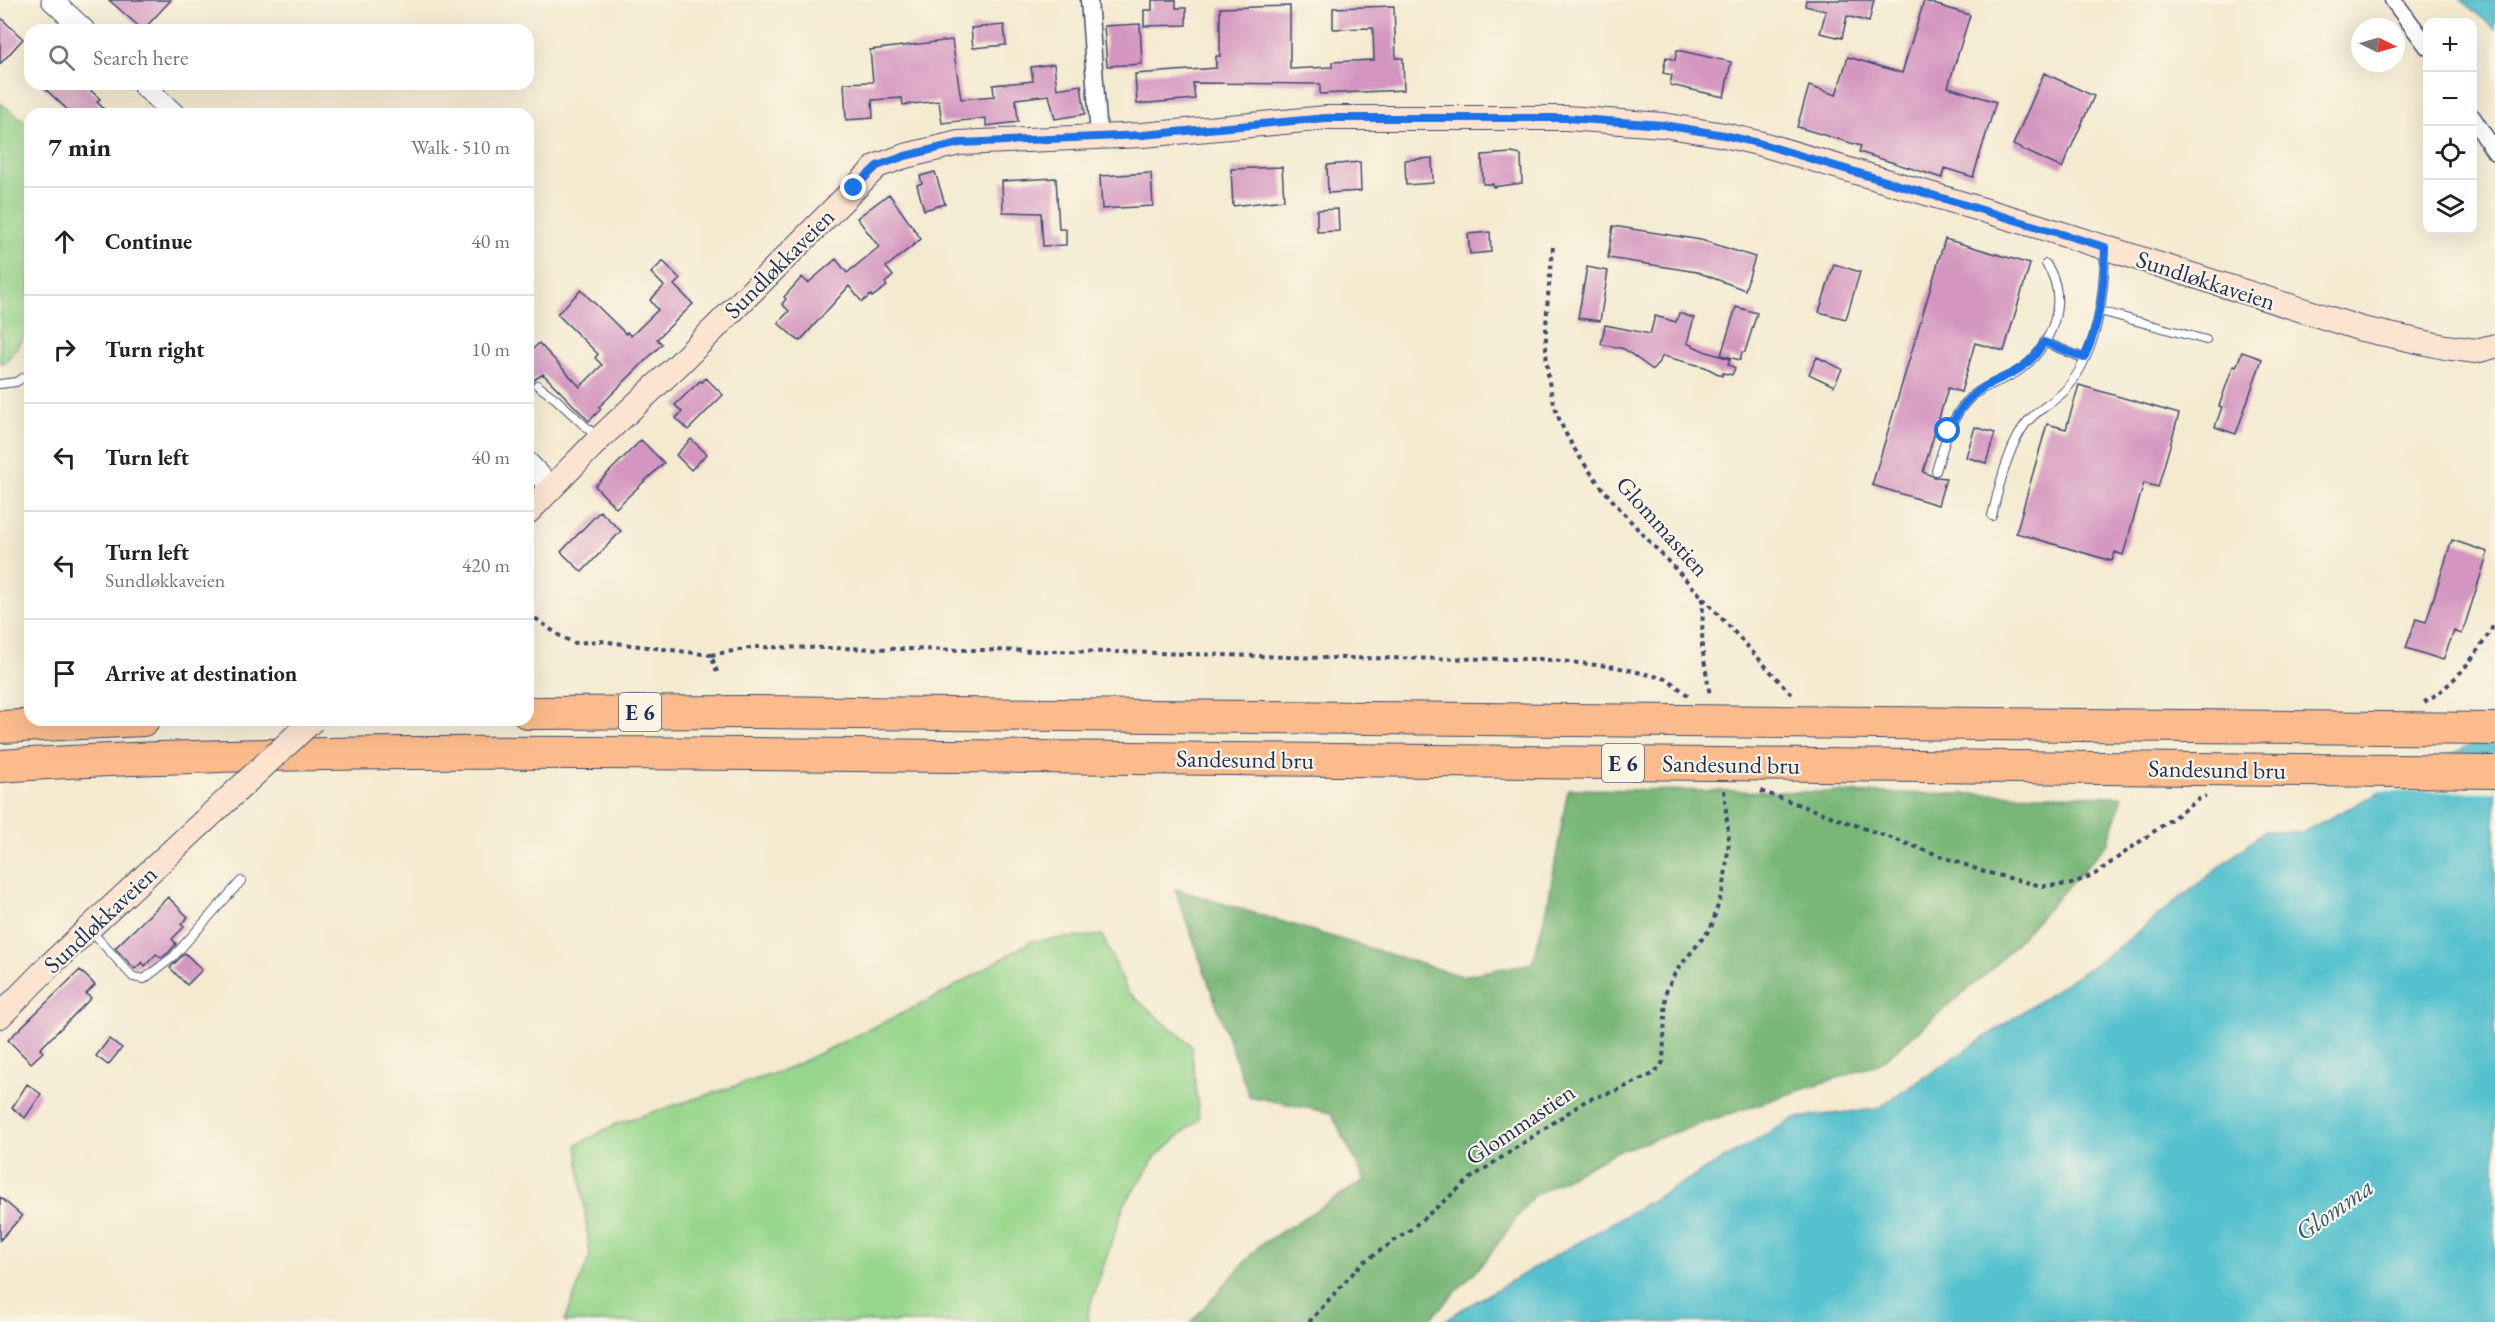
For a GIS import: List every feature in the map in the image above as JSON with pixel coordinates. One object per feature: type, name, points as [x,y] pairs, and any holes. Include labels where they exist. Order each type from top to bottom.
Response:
[{"type":"highway","name":"Sandesund bru","points":[[534,713],[753,712],[2495,729]]},
{"type":"highway","points":[[0,727],[24,726]]},
{"type":"highway","name":"Sandesund bru","points":[[0,766],[370,753],[751,754],[2495,772]]},
{"type":"main road","name":"Sundløkkaveien","points":[[534,505],[877,166],[905,156],[959,143],[1099,137],[1326,118],[1539,117],[1663,125],[1762,144],[2105,247],[2362,329],[2466,350],[2476,351],[2495,346]]},
{"type":"main road","name":"Sundløkkaveien","points":[[0,1016],[89,928],[307,726]]},
{"type":"street","points":[[52,0],[78,24]]},
{"type":"street","points":[[1089,0],[1099,137]]},
{"type":"street","points":[[2393,0],[2423,41]]},
{"type":"street","points":[[148,90],[168,108]]},
{"type":"street","points":[[2477,125],[2495,152]]},
{"type":"street","points":[[534,470],[550,487]]},
{"type":"lane","points":[[1992,516],[1999,485],[2023,427],[2069,386],[2084,358],[2100,312],[2105,247]]},
{"type":"lane","points":[[1936,471],[1948,431],[1970,398],[2016,373],[2035,357],[2044,342],[2055,320],[2058,292],[2053,275],[2046,264]]},
{"type":"lane","points":[[2100,312],[2206,340]]},
{"type":"lane","points":[[2044,342],[2084,358]]},
{"type":"lane","points":[[0,384],[16,382],[24,377]]},
{"type":"lane","points":[[537,385],[556,399],[599,439]]},
{"type":"lane","points":[[89,928],[133,977],[144,978],[172,957],[241,881]]},
{"type":"path","name":"Glommastien","points":[[1553,247],[1546,316],[1548,367],[1555,407],[1574,447],[1610,497],[1703,598],[1702,646],[1712,704]]},
{"type":"path","points":[[1703,598],[1796,699]]},
{"type":"path","points":[[534,617],[574,643],[600,641],[711,655]]},
{"type":"path","points":[[2478,651],[2495,623]]},
{"type":"path","name":"Glommastien","points":[[1309,1322],[1361,1264],[1410,1230],[1471,1178],[1587,1100],[1618,1090],[1655,1073],[1663,1062],[1666,992],[1676,971],[1690,951],[1712,928],[1724,886],[1729,841],[1723,785]]},
{"type":"green space","points":[[0,103],[24,121],[24,337],[4,364],[0,362]]},
{"type":"green space","points":[[1568,789],[2123,796],[2108,843],[1993,968],[1879,1064],[1613,1153],[1533,1196],[1484,1262],[1427,1322],[1191,1322],[1260,1245],[1365,1180],[1331,1113],[1249,1096],[1175,889],[1461,976],[1532,963],[1547,909]]},
{"type":"green space","points":[[1102,935],[1128,992],[1191,1045],[1199,1119],[1156,1156],[1124,1205],[1088,1312],[1088,1322],[564,1322],[590,1256],[577,1145],[616,1124],[785,1070],[942,994],[1032,941]]},
{"type":"water","points":[[2460,0],[2495,0],[2495,29],[2463,2]]},
{"type":"water","name":"Glomma","points":[[2495,716],[2495,1322],[1443,1322],[1795,1118],[1877,1109],[2110,954],[2265,831],[2303,832],[2472,744]]},
{"type":"pier","points":[[2439,758],[2495,758],[2495,792],[2375,791]]},
{"type":"building","points":[[109,0],[171,0],[149,24],[136,24]]},
{"type":"building","points":[[1152,0],[1176,0],[1176,8],[1186,8],[1186,25],[1144,26],[1144,10],[1152,10]]},
{"type":"building","points":[[1806,0],[1874,0],[1869,22],[1847,16],[1842,38],[1820,33],[1826,11],[1805,6]]},
{"type":"building","points":[[1924,1],[1970,15],[1948,87],[1996,102],[1973,177],[1944,168],[1942,178],[1859,152],[1861,146],[1797,127],[1809,86],[1836,95],[1848,57],[1902,73]]},
{"type":"building","points":[[1290,6],[1290,69],[1332,67],[1332,62],[1374,60],[1373,28],[1333,29],[1333,8],[1394,6],[1396,58],[1403,58],[1404,90],[1320,94],[1320,84],[1193,83],[1195,99],[1137,104],[1135,74],[1216,68],[1216,56],[1220,56],[1220,8]]},
{"type":"building","points":[[0,17],[23,39],[0,64]]},
{"type":"building","points":[[1140,24],[1142,64],[1107,66],[1104,26]]},
{"type":"building","points":[[1004,25],[1006,45],[973,48],[971,28]]},
{"type":"building","points":[[952,40],[961,99],[994,96],[993,85],[1033,81],[1031,67],[1054,64],[1057,89],[1081,85],[1085,114],[1055,119],[1049,95],[1016,99],[1018,122],[986,126],[986,118],[942,123],[939,101],[903,105],[902,98],[872,100],[873,118],[846,120],[844,83],[873,82],[870,50]]},
{"type":"building","points":[[1677,50],[1731,62],[1724,97],[1670,85],[1672,75],[1663,73],[1666,57],[1675,60]]},
{"type":"building","points":[[2044,73],[2094,96],[2062,168],[2013,145]]},
{"type":"building","points":[[46,90],[90,90],[100,99],[97,102],[103,108],[66,108]]},
{"type":"building","points":[[1512,153],[1521,155],[1522,183],[1493,187],[1493,184],[1483,184],[1482,155]]},
{"type":"building","points":[[1432,158],[1433,183],[1406,185],[1405,160]]},
{"type":"building","points":[[1360,162],[1361,191],[1328,193],[1327,165]]},
{"type":"building","points":[[1282,167],[1284,200],[1233,206],[1231,169]]},
{"type":"building","points":[[935,172],[945,204],[924,210],[917,185],[922,183],[920,176]]},
{"type":"building","points":[[1151,173],[1153,206],[1102,209],[1100,176]]},
{"type":"building","points":[[1056,178],[1059,229],[1066,229],[1066,245],[1043,246],[1041,213],[1003,212],[1002,181]]},
{"type":"building","points":[[889,194],[921,239],[886,267],[893,276],[885,283],[887,286],[862,302],[849,286],[800,341],[795,338],[778,323],[789,311],[782,304],[786,299],[784,297],[802,277],[808,283],[836,259],[847,273],[879,247],[857,218]]},
{"type":"building","points":[[1338,209],[1339,231],[1317,232],[1317,210]]},
{"type":"building","points":[[1613,226],[1701,240],[1755,257],[1745,290],[1697,272],[1608,258]]},
{"type":"building","points":[[1490,232],[1491,252],[1470,254],[1468,234]]},
{"type":"building","points":[[1945,239],[2030,264],[2004,351],[1975,343],[1961,392],[1948,388],[1923,472],[1935,477],[1946,478],[1938,505],[1872,485]]},
{"type":"building","points":[[663,261],[680,279],[674,285],[693,304],[657,339],[662,344],[599,407],[601,409],[589,421],[543,374],[534,380],[534,348],[539,343],[580,387],[602,365],[595,358],[598,354],[557,314],[581,290],[626,334],[627,332],[631,336],[658,310],[650,300],[664,286],[651,273]]},
{"type":"building","points":[[1834,264],[1860,272],[1846,319],[1819,312]]},
{"type":"building","points":[[1587,267],[1608,271],[1600,321],[1578,318]]},
{"type":"building","points":[[1736,307],[1757,313],[1745,352],[1742,352],[1740,360],[1721,355]]},
{"type":"building","points":[[1679,313],[1694,318],[1687,343],[1730,359],[1728,364],[1735,368],[1732,375],[1723,373],[1722,376],[1705,367],[1663,356],[1653,370],[1624,349],[1601,344],[1605,325],[1650,334],[1655,316],[1676,322]]},
{"type":"building","points":[[2242,352],[2262,359],[2236,434],[2215,427],[2222,407],[2219,406],[2233,366],[2236,367]]},
{"type":"building","points":[[1817,357],[1842,369],[1834,386],[1809,374]]},
{"type":"building","points":[[706,378],[723,395],[688,430],[676,418],[682,412],[675,405]]},
{"type":"building","points":[[2079,385],[2179,414],[2158,487],[2144,483],[2123,555],[2115,552],[2112,561],[2016,533],[2047,424],[2066,429]]},
{"type":"building","points":[[1975,427],[1995,433],[1986,463],[1966,457]]},
{"type":"building","points":[[691,439],[707,454],[691,470],[676,455]]},
{"type":"building","points":[[641,440],[664,463],[616,508],[595,486]]},
{"type":"building","points":[[600,511],[621,531],[582,572],[561,552]]},
{"type":"building","points":[[2452,540],[2488,552],[2462,634],[2454,631],[2443,660],[2406,648],[2416,619],[2426,622]]},
{"type":"building","points":[[168,897],[188,917],[181,924],[184,927],[172,939],[176,944],[169,952],[161,958],[156,954],[145,966],[142,962],[135,969],[115,948]]},
{"type":"building","points":[[185,953],[202,970],[187,985],[170,968]]},
{"type":"building","points":[[80,970],[95,985],[86,994],[91,998],[40,1049],[43,1052],[31,1063],[8,1040]]},
{"type":"building","points":[[109,1039],[122,1048],[108,1065],[96,1056]]},
{"type":"building","points":[[27,1084],[41,1094],[25,1118],[12,1108]]},
{"type":"building","points":[[0,1197],[22,1216],[0,1240]]},
{"type":"route","points":[[854,188],[877,166],[905,156],[959,143],[1143,135],[1326,118],[1431,116],[1566,118],[1663,125],[1762,144],[2105,247],[2100,312],[2084,358],[2044,342],[2035,357],[2016,373],[1970,398],[1948,431]]}]
